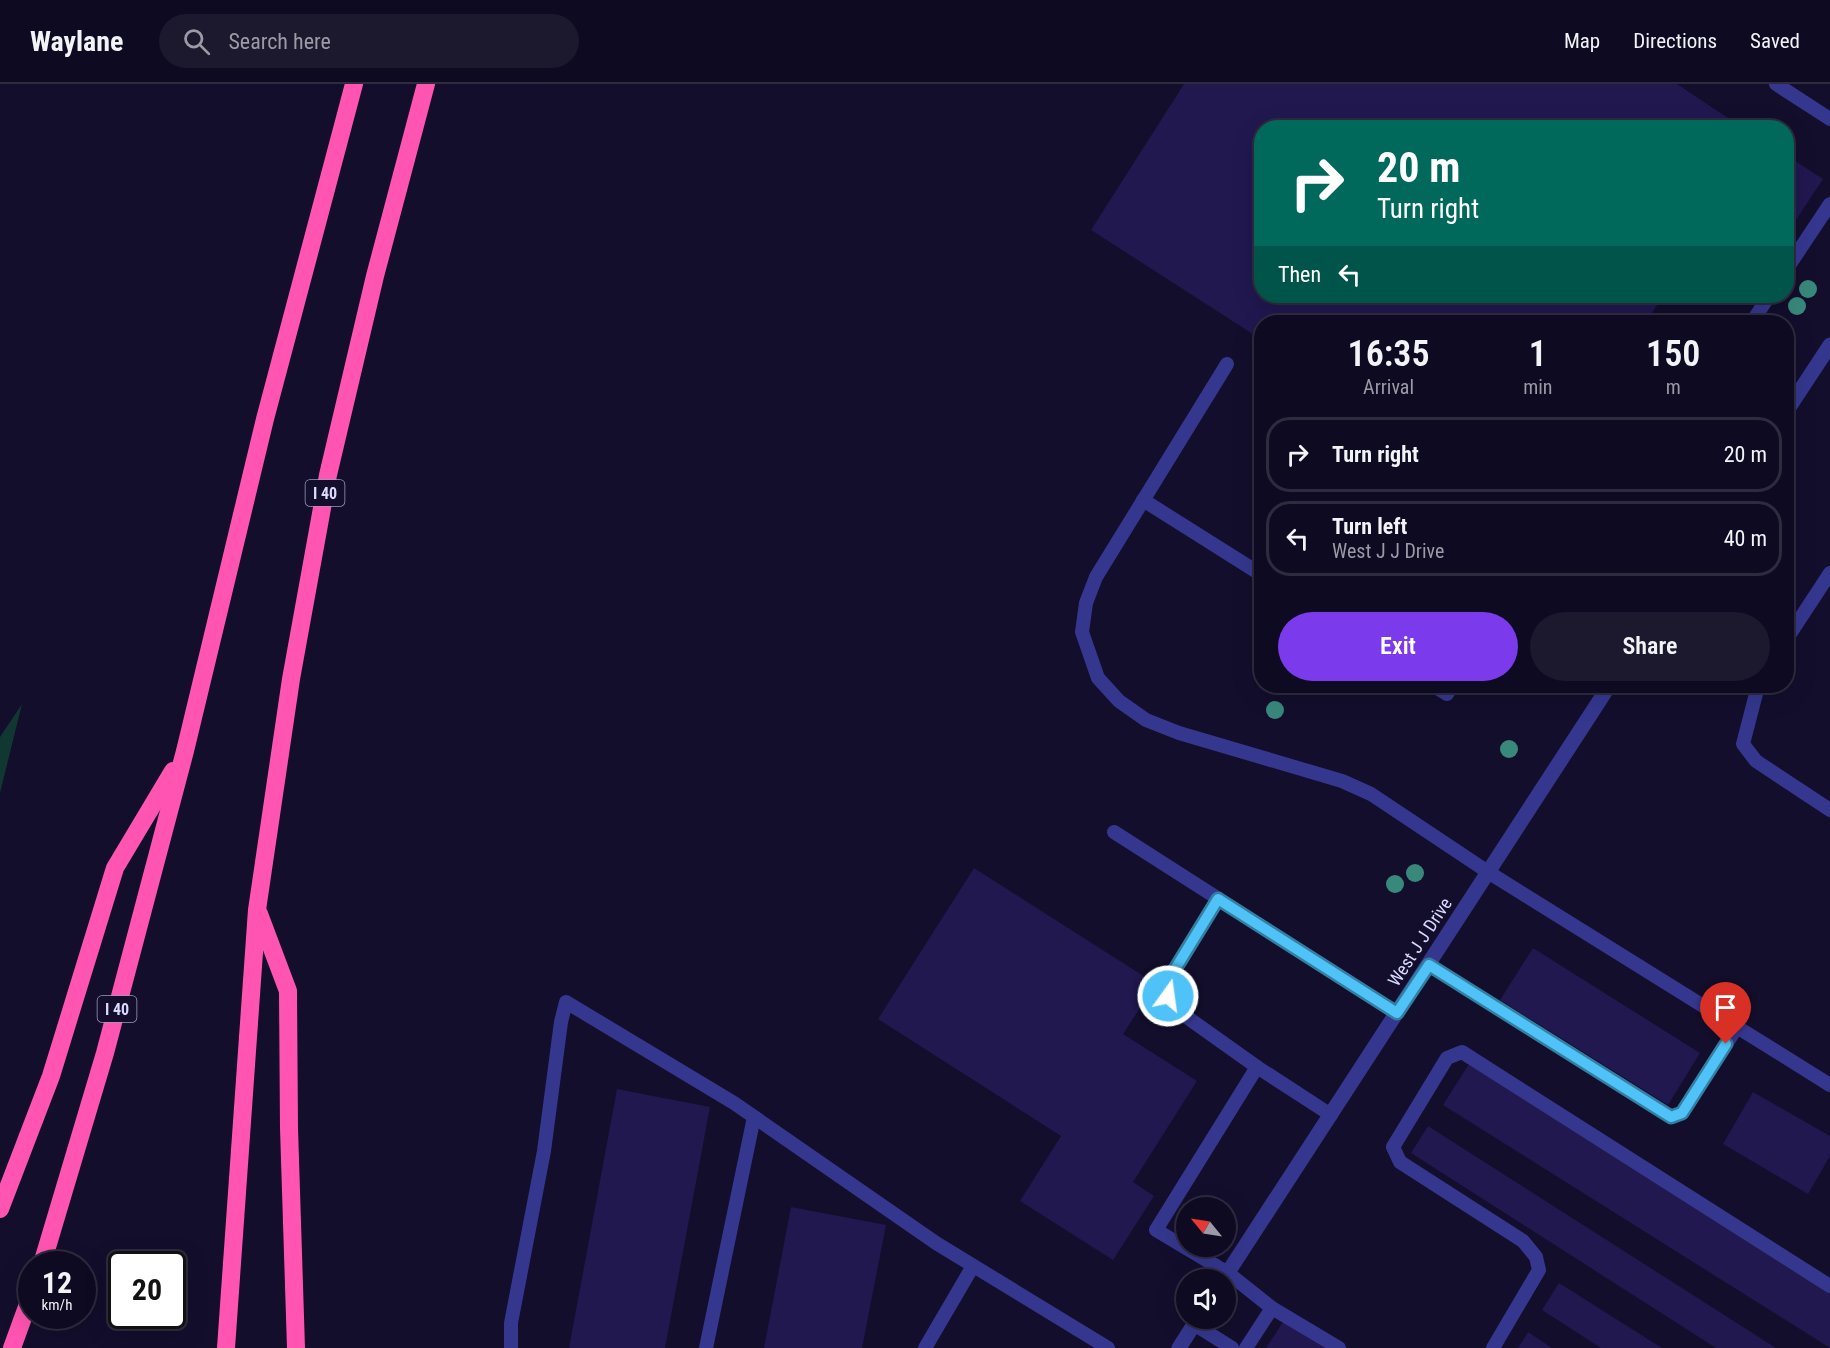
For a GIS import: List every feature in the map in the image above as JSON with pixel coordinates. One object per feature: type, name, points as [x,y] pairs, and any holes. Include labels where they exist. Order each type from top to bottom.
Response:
[{"type":"highway","name":"I 40","points":[[46,1251],[105,1053],[185,751],[265,420],[354,84]]},
{"type":"highway","name":"I 40","points":[[226,1348],[257,909],[291,679],[328,475],[375,276],[426,84]]},
{"type":"highway","points":[[0,1209],[51,1076],[115,868],[185,751]]},
{"type":"highway","points":[[257,909],[288,991],[289,1128],[296,1348]]},
{"type":"highway","points":[[12,1348],[19,1329]]},
{"type":"street","points":[[1794,400],[1830,345]]},
{"type":"street","name":"West J J Drive","points":[[1231,1269],[1605,693]]},
{"type":"street","points":[[1179,1348],[1191,1329]]},
{"type":"lane","points":[[1776,84],[1830,119]]},
{"type":"lane","points":[[1794,258],[1830,204]]},
{"type":"lane","points":[[1227,364],[1096,577],[1086,603],[1082,632],[1098,678],[1119,701],[1146,720],[1179,733],[1342,781],[1371,794],[1488,872],[1830,1084]]},
{"type":"lane","points":[[1143,500],[1254,570]]},
{"type":"lane","points":[[1794,628],[1830,573]]},
{"type":"lane","points":[[1756,693],[1743,744],[1756,761],[1830,810]]},
{"type":"lane","points":[[1114,832],[1397,1013]]},
{"type":"lane","points":[[1218,899],[1169,979],[1168,996],[1174,1008],[1257,1067],[1331,1115]]},
{"type":"lane","points":[[1429,965],[1671,1117],[1682,1113],[1737,1027]]},
{"type":"lane","points":[[511,1348],[513,1311],[544,1151],[561,1022],[567,1002],[754,1117],[936,1243],[1085,1342],[1108,1348]]},
{"type":"lane","points":[[1492,1348],[1539,1270],[1536,1257],[1523,1241],[1400,1162],[1393,1147],[1447,1058],[1462,1052],[1830,1286]]},
{"type":"lane","points":[[1215,1269],[1156,1230],[1257,1067]]},
{"type":"lane","points":[[706,1348],[754,1117]]},
{"type":"lane","points":[[925,1348],[973,1266]]},
{"type":"lane","points":[[1236,1283],[1272,1308],[1339,1348]]},
{"type":"lane","points":[[1246,1348],[1272,1308]]},
{"type":"lane","points":[[1207,1329],[1232,1348]]},
{"type":"green space","points":[[22,704],[0,793],[0,737]]},
{"type":"building","points":[[1184,84],[1677,84],[1731,120],[1254,120],[1254,303],[1658,303],[1651,315],[1254,315],[1254,335],[1091,230]]},
{"type":"building","points":[[1794,160],[1823,179],[1794,223]]},
{"type":"building","points":[[974,868],[1156,984],[1123,1034],[1197,1081],[1133,1182],[1154,1196],[1113,1260],[1020,1201],[1061,1136],[878,1019]]},
{"type":"building","points":[[1533,948],[1700,1053],[1668,1105],[1500,1000]]},
{"type":"building","points":[[1469,1064],[1830,1291],[1830,1348],[1443,1105]]},
{"type":"building","points":[[617,1089],[710,1107],[665,1348],[569,1348]]},
{"type":"building","points":[[1753,1092],[1830,1136],[1830,1156],[1808,1194],[1723,1144]]},
{"type":"building","points":[[1428,1126],[1776,1348],[1716,1348],[1411,1153]]},
{"type":"building","points":[[791,1207],[886,1225],[862,1348],[764,1348]]},
{"type":"building","points":[[1559,1283],[1662,1348],[1601,1348],[1542,1310]]},
{"type":"building","points":[[1283,1322],[1325,1348],[1266,1348]]},
{"type":"building","points":[[1528,1332],[1552,1348],[1518,1348]]},
{"type":"route","points":[[1168,996],[1169,979],[1218,899],[1397,1013],[1429,965],[1671,1117],[1682,1113],[1726,1044]]}]
